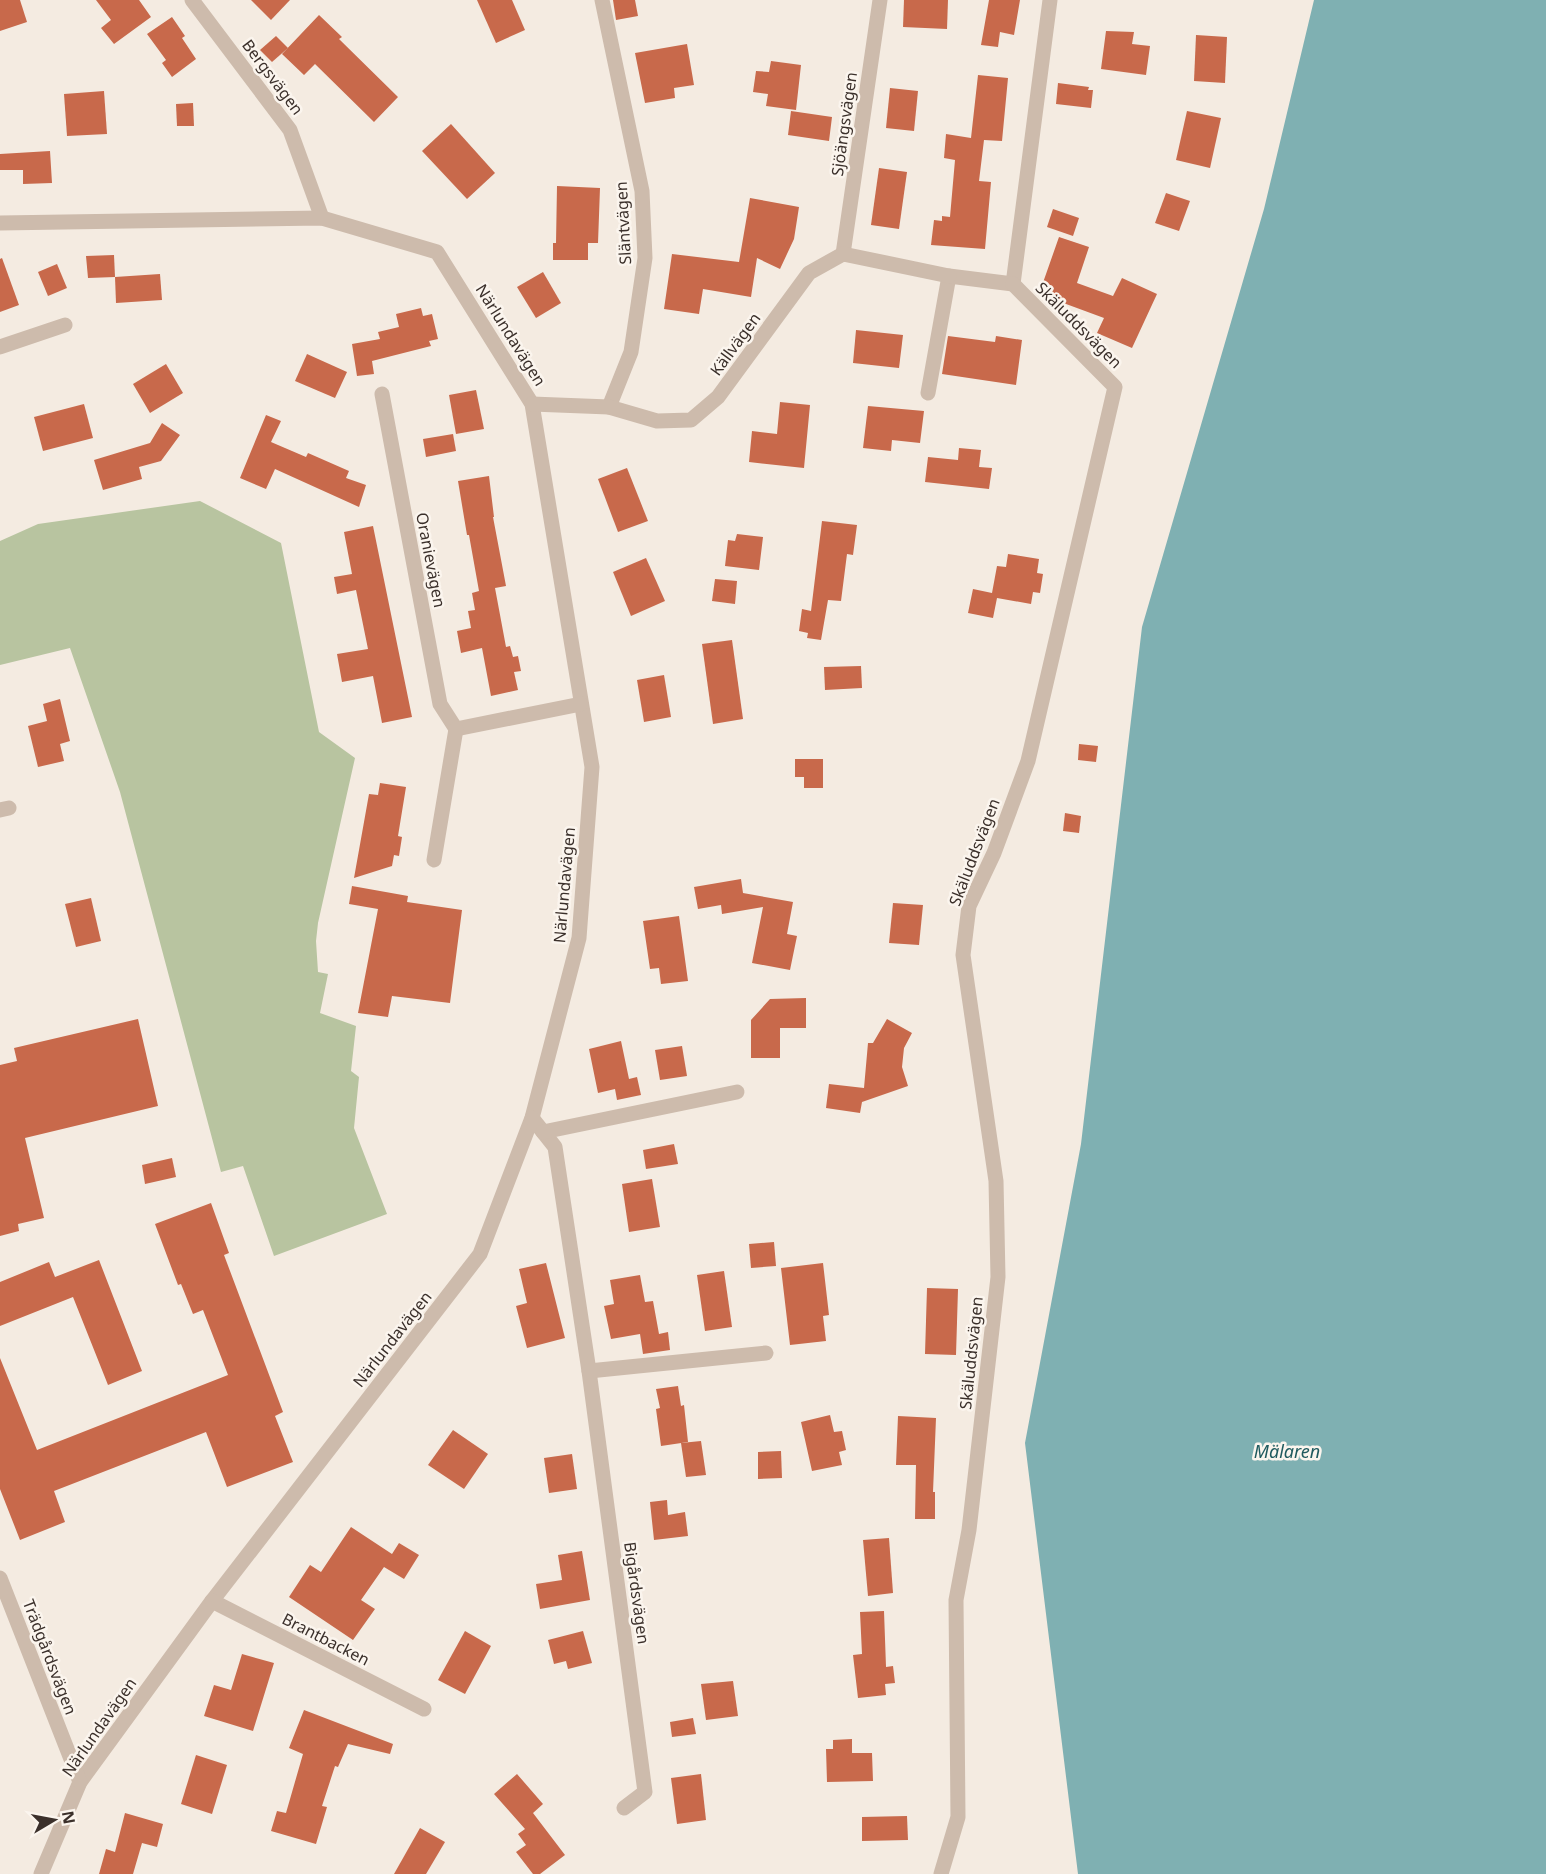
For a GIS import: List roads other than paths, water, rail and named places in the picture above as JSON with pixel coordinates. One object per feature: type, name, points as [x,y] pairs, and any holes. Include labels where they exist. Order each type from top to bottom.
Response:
[{"type":"street","name":"Bergsvägen","points":[[192,0],[290,130],[322,218]]},
{"type":"street","name":"Släntvägen","points":[[602,0],[642,191],[645,258],[631,352],[609,407]]},
{"type":"street","name":"Sjöängsvägen","points":[[843,254],[880,0]]},
{"type":"street","name":"Skäluddsvägen","points":[[941,1874],[958,1817],[956,1600],[969,1530],[998,1277],[996,1181],[963,955],[969,906],[994,853],[1028,761],[1115,387],[1013,284],[1050,0]]},
{"type":"street","name":"Närlundavägen","points":[[0,223],[322,218],[438,252],[532,404],[592,767],[579,938],[532,1118],[480,1254],[212,1601],[80,1782],[41,1874]]},
{"type":"street","name":"Källvägen","points":[[532,404],[609,407],[657,421],[691,420],[718,397],[809,273],[843,254]]},
{"type":"street","points":[[843,254],[949,276],[1013,284]]},
{"type":"street","points":[[928,393],[949,276]]},
{"type":"street","points":[[0,347],[65,325]]},
{"type":"street","name":"Oranievägen","points":[[382,394],[440,704],[456,729]]},
{"type":"street","points":[[435,860],[456,729],[581,704]]},
{"type":"street","points":[[543,1132],[737,1092]]},
{"type":"street","name":"Bigårdsvägen","points":[[532,1118],[555,1148],[590,1371],[645,1792],[624,1808]]},
{"type":"street","points":[[590,1371],[766,1353]]},
{"type":"street","name":"Trädgårdsvägen","points":[[0,1578],[80,1782]]},
{"type":"street","name":"Brantbacken","points":[[212,1601],[424,1709]]},
{"type":"water","name":"Mälaren","points":[[1314,0],[1546,0],[1546,1874],[1078,1874],[1025,1443],[1081,1144],[1142,627],[1264,209]]}]
